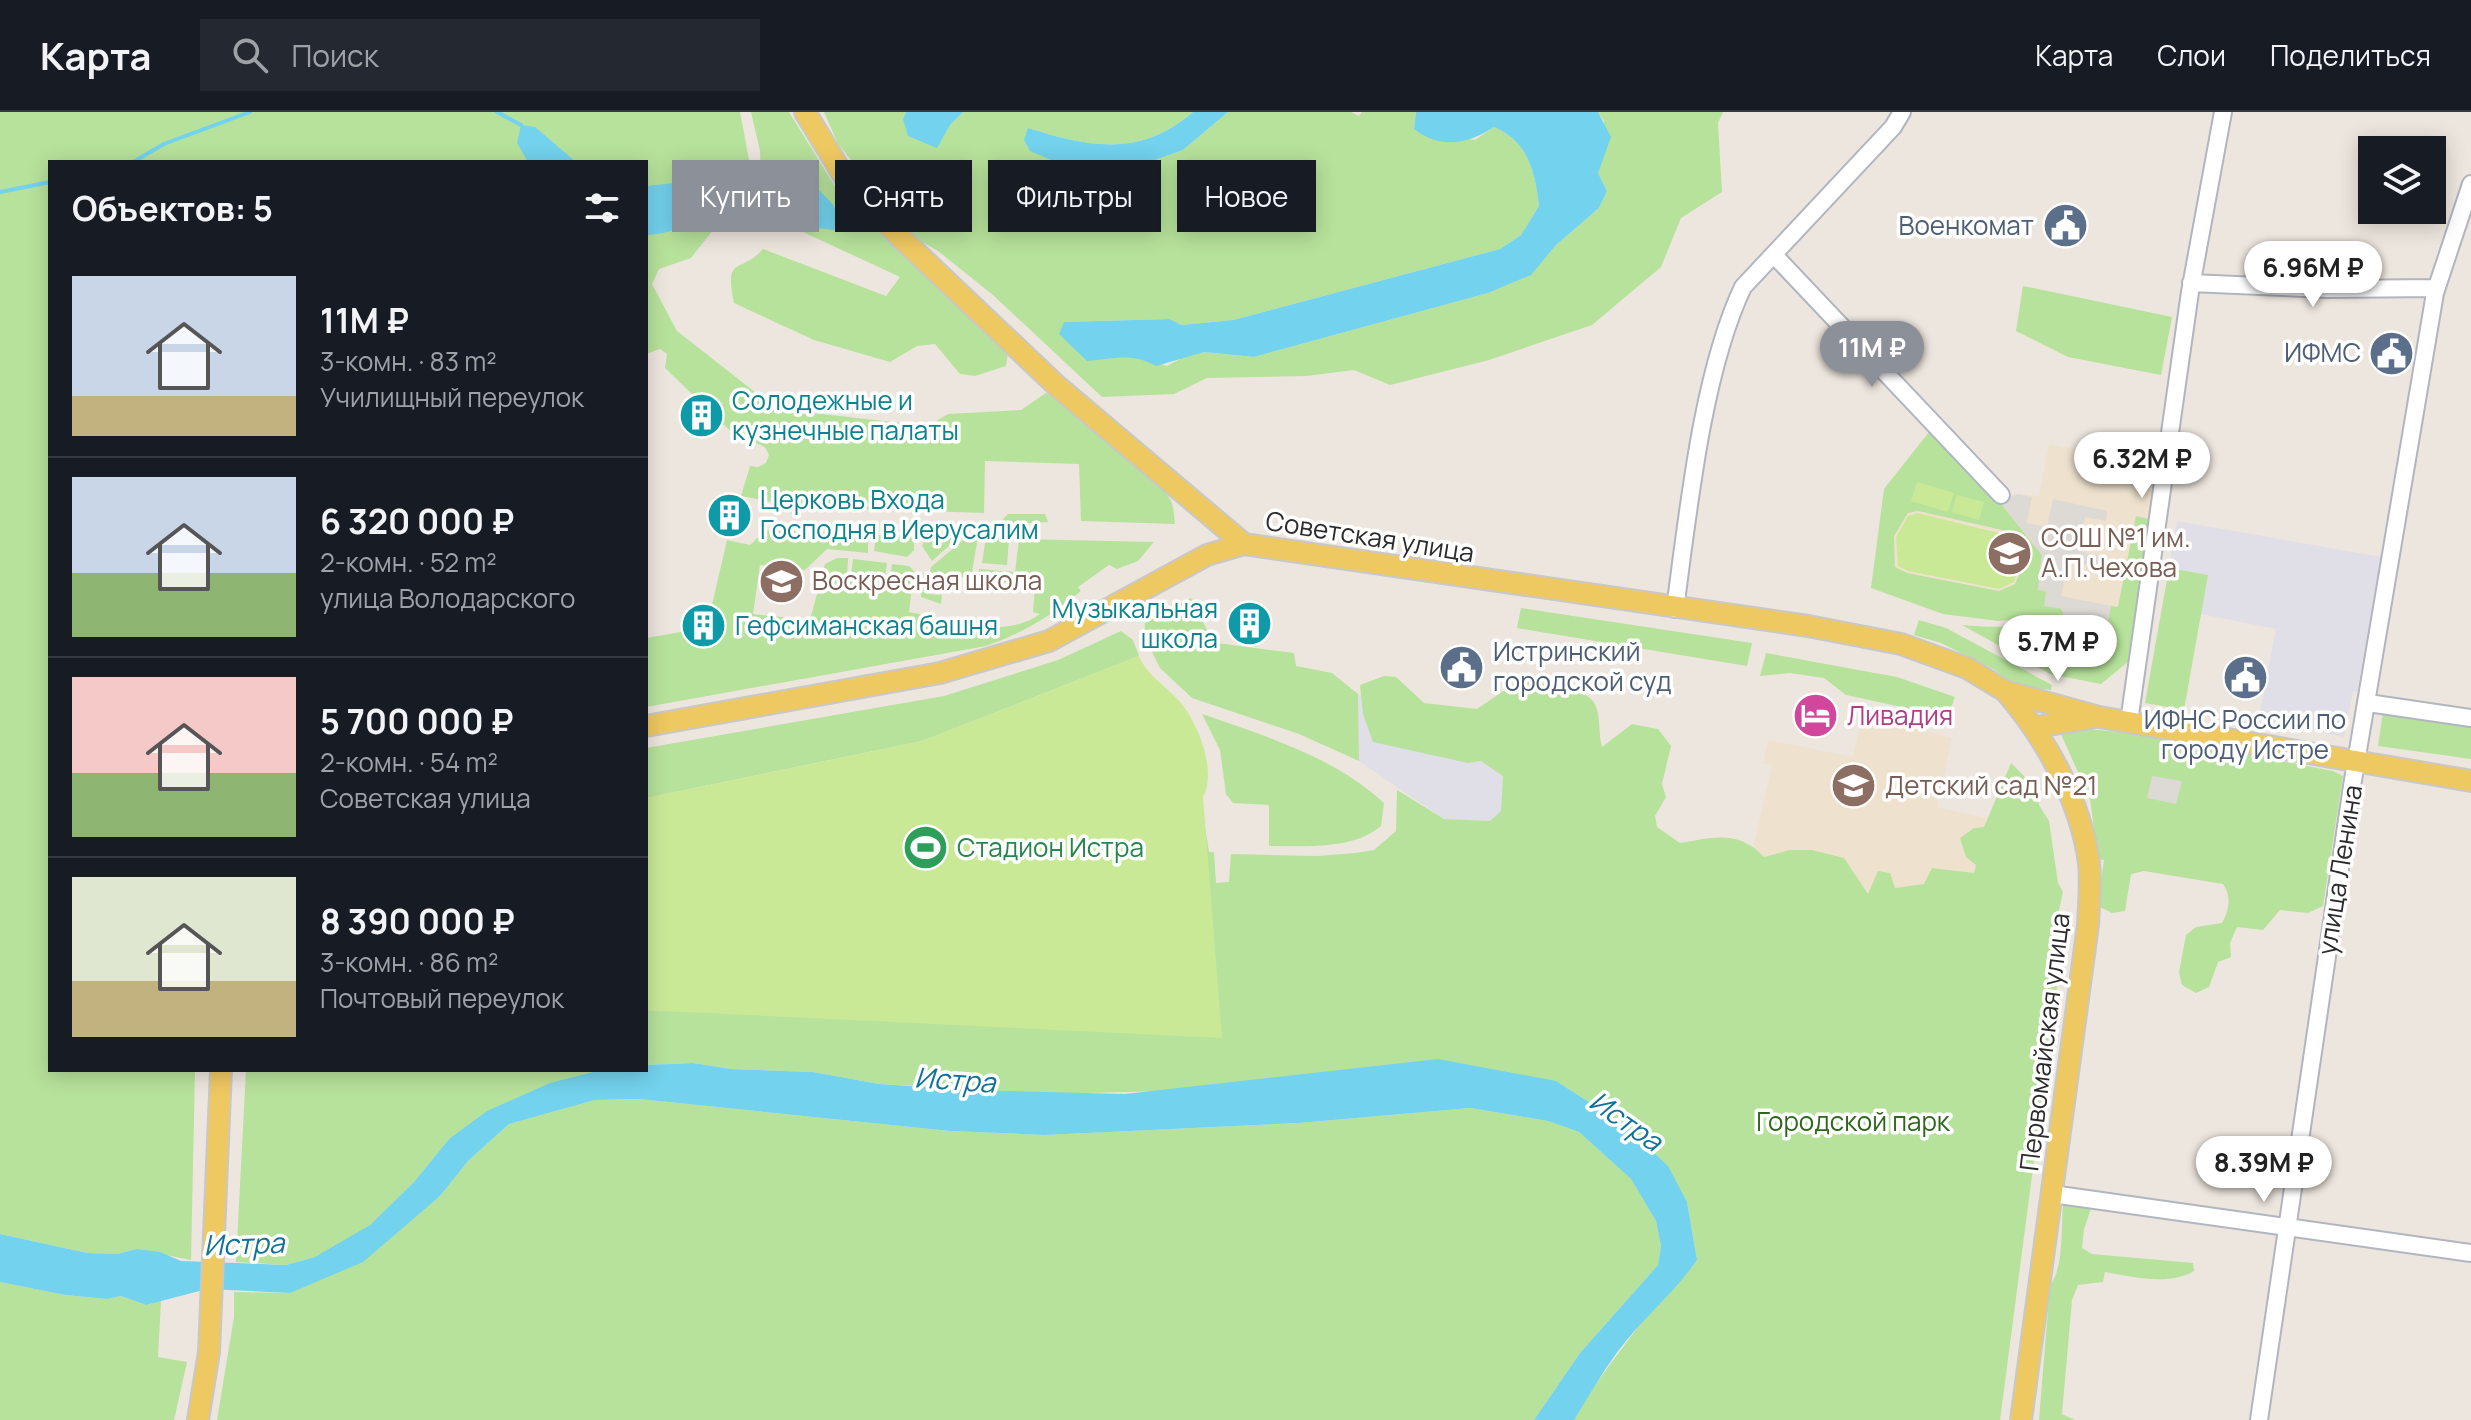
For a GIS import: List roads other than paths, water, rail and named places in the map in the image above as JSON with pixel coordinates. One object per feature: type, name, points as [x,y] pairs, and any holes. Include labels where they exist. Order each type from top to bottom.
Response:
[{"type":"main road","points":[[805,112],[848,183],[902,239],[1057,386],[1244,544]]},
{"type":"main road","name":"Советская улица","points":[[648,726],[940,673],[1049,641],[1207,555],[1244,544],[1808,626],[1901,644],[1967,668],[2005,691],[2099,717],[2471,781]]},
{"type":"main road","name":"Первомайская улица","points":[[2005,691],[2036,727],[2075,812],[2089,862],[2088,925],[2021,1420]]},
{"type":"main road","name":"Советская улица","points":[[2036,727],[2099,717]]},
{"type":"main road","points":[[198,1420],[209,1352],[221,1072]]},
{"type":"street","points":[[1675,609],[1702,436],[1728,323],[1743,287],[1893,127],[1902,112]]},
{"type":"street","points":[[2129,722],[2191,283],[2223,112]]},
{"type":"street","name":"улица Ленина","points":[[2259,1420],[2357,763],[2436,288],[2471,184]]},
{"type":"street","points":[[1774,255],[2001,495]]},
{"type":"street","points":[[2191,283],[2327,289],[2436,288]]},
{"type":"street","points":[[2368,703],[2471,718]]},
{"type":"street","points":[[2052,1194],[2471,1253]]},
{"type":"water","points":[[906,112],[963,112],[950,125],[937,148],[908,136],[903,119]]},
{"type":"water","points":[[1193,112],[1228,112],[1183,150],[1155,160],[1051,160],[1030,151],[1024,140],[1028,128],[1072,140],[1114,144],[1153,137]]},
{"type":"water","points":[[1416,112],[1598,112],[1611,137],[1598,173],[1607,191],[1599,208],[1556,245],[1531,275],[1488,293],[1254,357],[1204,352],[1156,366],[1130,358],[1087,361],[1059,334],[1064,322],[1169,319],[1182,325],[1233,320],[1500,249],[1521,235],[1539,206],[1528,159],[1515,140],[1494,127],[1464,141],[1434,140],[1414,129]]},
{"type":"water","points":[[521,125],[535,127],[574,160],[527,160],[517,143]]},
{"type":"water","points":[[672,183],[672,230],[648,235],[648,186]]},
{"type":"water","points":[[819,190],[835,208],[835,230],[819,228]]},
{"type":"water","points":[[1438,1059],[1556,1081],[1622,1123],[1668,1166],[1687,1202],[1697,1260],[1618,1351],[1574,1420],[1534,1420],[1580,1353],[1658,1265],[1661,1246],[1656,1221],[1631,1179],[1579,1132],[1548,1121],[1470,1108],[1299,1123],[1045,1135],[950,1131],[639,1099],[595,1100],[509,1124],[468,1161],[440,1196],[363,1262],[290,1293],[207,1289],[146,1305],[121,1296],[107,1299],[65,1295],[0,1282],[0,1234],[87,1253],[117,1254],[136,1249],[160,1252],[181,1261],[286,1265],[315,1257],[370,1225],[414,1182],[449,1139],[487,1111],[550,1083],[593,1072],[648,1072],[648,1065],[693,1063],[731,1069],[813,1072],[879,1084],[967,1090],[1125,1094]]},
{"type":"waterway","points":[[136,160],[164,144],[250,112]]},
{"type":"waterway","points":[[497,112],[521,125]]},
{"type":"waterway","points":[[0,192],[48,182]]},
{"type":"place","name":"Военкомат","points":[[2065,226]]},
{"type":"place","name":"ИФМС","points":[[2392,353]]},
{"type":"place","name":"Солодежные и кузнечные палаты","points":[[701,416]]},
{"type":"place","name":"Церковь Входа Господня в Иерусалим","points":[[729,515]]},
{"type":"place","name":"СОШ №1 им. А.П.Чехова","points":[[2010,553]]},
{"type":"place","name":"Воскресная школа","points":[[781,581]]},
{"type":"place","name":"Музыкальная школа","points":[[1249,624]]},
{"type":"place","name":"Гефсиманская башня","points":[[704,626]]},
{"type":"place","name":"Истринский городской суд","points":[[1462,667]]},
{"type":"place","name":"ИФНС России по городу Истре","points":[[2245,677]]},
{"type":"place","name":"Ливадия","points":[[1816,716]]},
{"type":"place","name":"Детский сад №21","points":[[1854,786]]},
{"type":"place","name":"Стадион Истра","points":[[926,848]]},
{"type":"water label","name":"Истра","points":[[955,1080]]},
{"type":"water label","name":"Истра","points":[[1626,1121]]},
{"type":"water label","name":"Истра","points":[[244,1244]]},
{"type":"park label","name":"Городской парк","points":[[1853,1122]]}]
